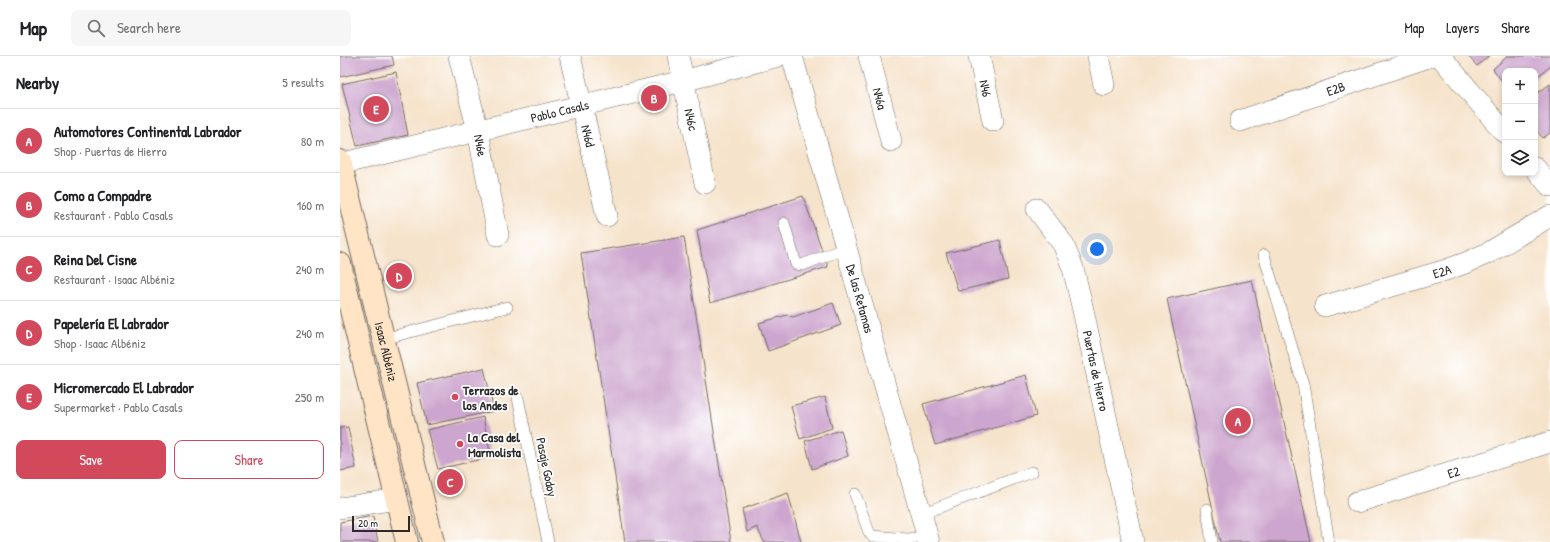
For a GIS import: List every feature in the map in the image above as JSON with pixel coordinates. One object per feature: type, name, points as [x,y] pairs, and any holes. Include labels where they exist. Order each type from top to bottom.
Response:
[{"type":"street","name":"N46e","points":[[459,56],[478,131],[498,235]]},
{"type":"street","name":"N46d","points":[[570,56],[583,105],[607,216]]},
{"type":"street","name":"N46c","points":[[678,56],[705,183]]},
{"type":"street","name":"Pablo Casals","points":[[340,163],[683,81],[778,56]]},
{"type":"street","name":"De las Retamas","points":[[792,56],[928,540]]},
{"type":"street","name":"N46a","points":[[869,56],[891,141]]},
{"type":"street","name":"N46","points":[[979,56],[993,121]]},
{"type":"street","points":[[1098,56],[1104,85]]},
{"type":"street","name":"E2B","points":[[1240,121],[1431,56]]},
{"type":"street","points":[[1440,56],[1502,129]]},
{"type":"street","name":"Isaac Albéniz","points":[[340,163],[346,212],[383,339],[433,542]]},
{"type":"street","points":[[1538,172],[1550,186]]},
{"type":"street","name":"Puertas de Hierro","points":[[1037,209],[1063,244],[1073,268],[1133,542]]},
{"type":"street","name":"E2A","points":[[1325,306],[1468,262],[1490,252],[1550,216]]},
{"type":"street","name":"Isaac Albéniz","points":[[340,264],[407,542]]},
{"type":"street","name":"E2","points":[[1357,502],[1550,442]]},
{"type":"street","points":[[340,508],[397,499]]},
{"type":"lane","points":[[784,223],[796,264],[802,265],[846,248]]},
{"type":"lane","points":[[1264,255],[1302,384],[1329,542]]},
{"type":"lane","points":[[383,339],[507,307]]},
{"type":"lane","name":"Pasaje Godoy","points":[[518,398],[548,542]]},
{"type":"lane","points":[[921,514],[1032,472]]},
{"type":"lane","points":[[855,494],[869,532],[872,536],[928,540]]},
{"type":"lane","points":[[1207,509],[1212,542]]},
{"type":"building","points":[[340,56],[392,56],[394,65],[340,77]]},
{"type":"building","points":[[1468,56],[1489,56],[1477,66]]},
{"type":"building","points":[[1508,56],[1550,56],[1550,67],[1538,76],[1538,68],[1502,68],[1502,81],[1493,69]]},
{"type":"building","points":[[396,72],[408,135],[357,146],[342,84]]},
{"type":"building","points":[[1550,84],[1550,133],[1543,138],[1538,132],[1538,93]]},
{"type":"building","points":[[803,196],[828,267],[710,303],[697,230]]},
{"type":"building","points":[[684,237],[731,542],[625,542],[581,253]]},
{"type":"building","points":[[1000,240],[1008,279],[958,291],[946,253]]},
{"type":"building","points":[[1252,280],[1311,542],[1220,542],[1167,299]]},
{"type":"building","points":[[833,303],[841,325],[768,351],[759,323],[787,315],[793,317]]},
{"type":"building","name":"Terrazos de los Andes","points":[[484,368],[494,411],[427,425],[417,383]]},
{"type":"building","points":[[1026,375],[1036,416],[935,445],[923,404]]},
{"type":"building","points":[[825,397],[832,428],[800,439],[791,406]]},
{"type":"building","name":"La Casa del Marmolista","points":[[483,417],[491,457],[438,469],[427,430]]},
{"type":"building","points":[[348,427],[356,468],[340,471],[340,428]]},
{"type":"building","points":[[841,430],[848,456],[812,469],[805,441]]},
{"type":"building","points":[[788,493],[801,542],[764,542],[757,527],[747,532],[742,509]]},
{"type":"building","points":[[373,516],[378,542],[340,542],[340,522]]},
{"type":"place","name":"Como a Compadre","points":[[654,98]]},
{"type":"place","name":"Micromercado El Labrador","points":[[376,109]]},
{"type":"place","name":"Papelería El Labrador","points":[[399,276]]},
{"type":"place","name":"Terrazos de los Andes","points":[[455,397]]},
{"type":"place","name":"Automotores Continental Labrador","points":[[1238,421]]},
{"type":"place","name":"La Casa del Marmolista","points":[[460,444]]},
{"type":"place","name":"Reina Del Cisne","points":[[450,482]]}]
